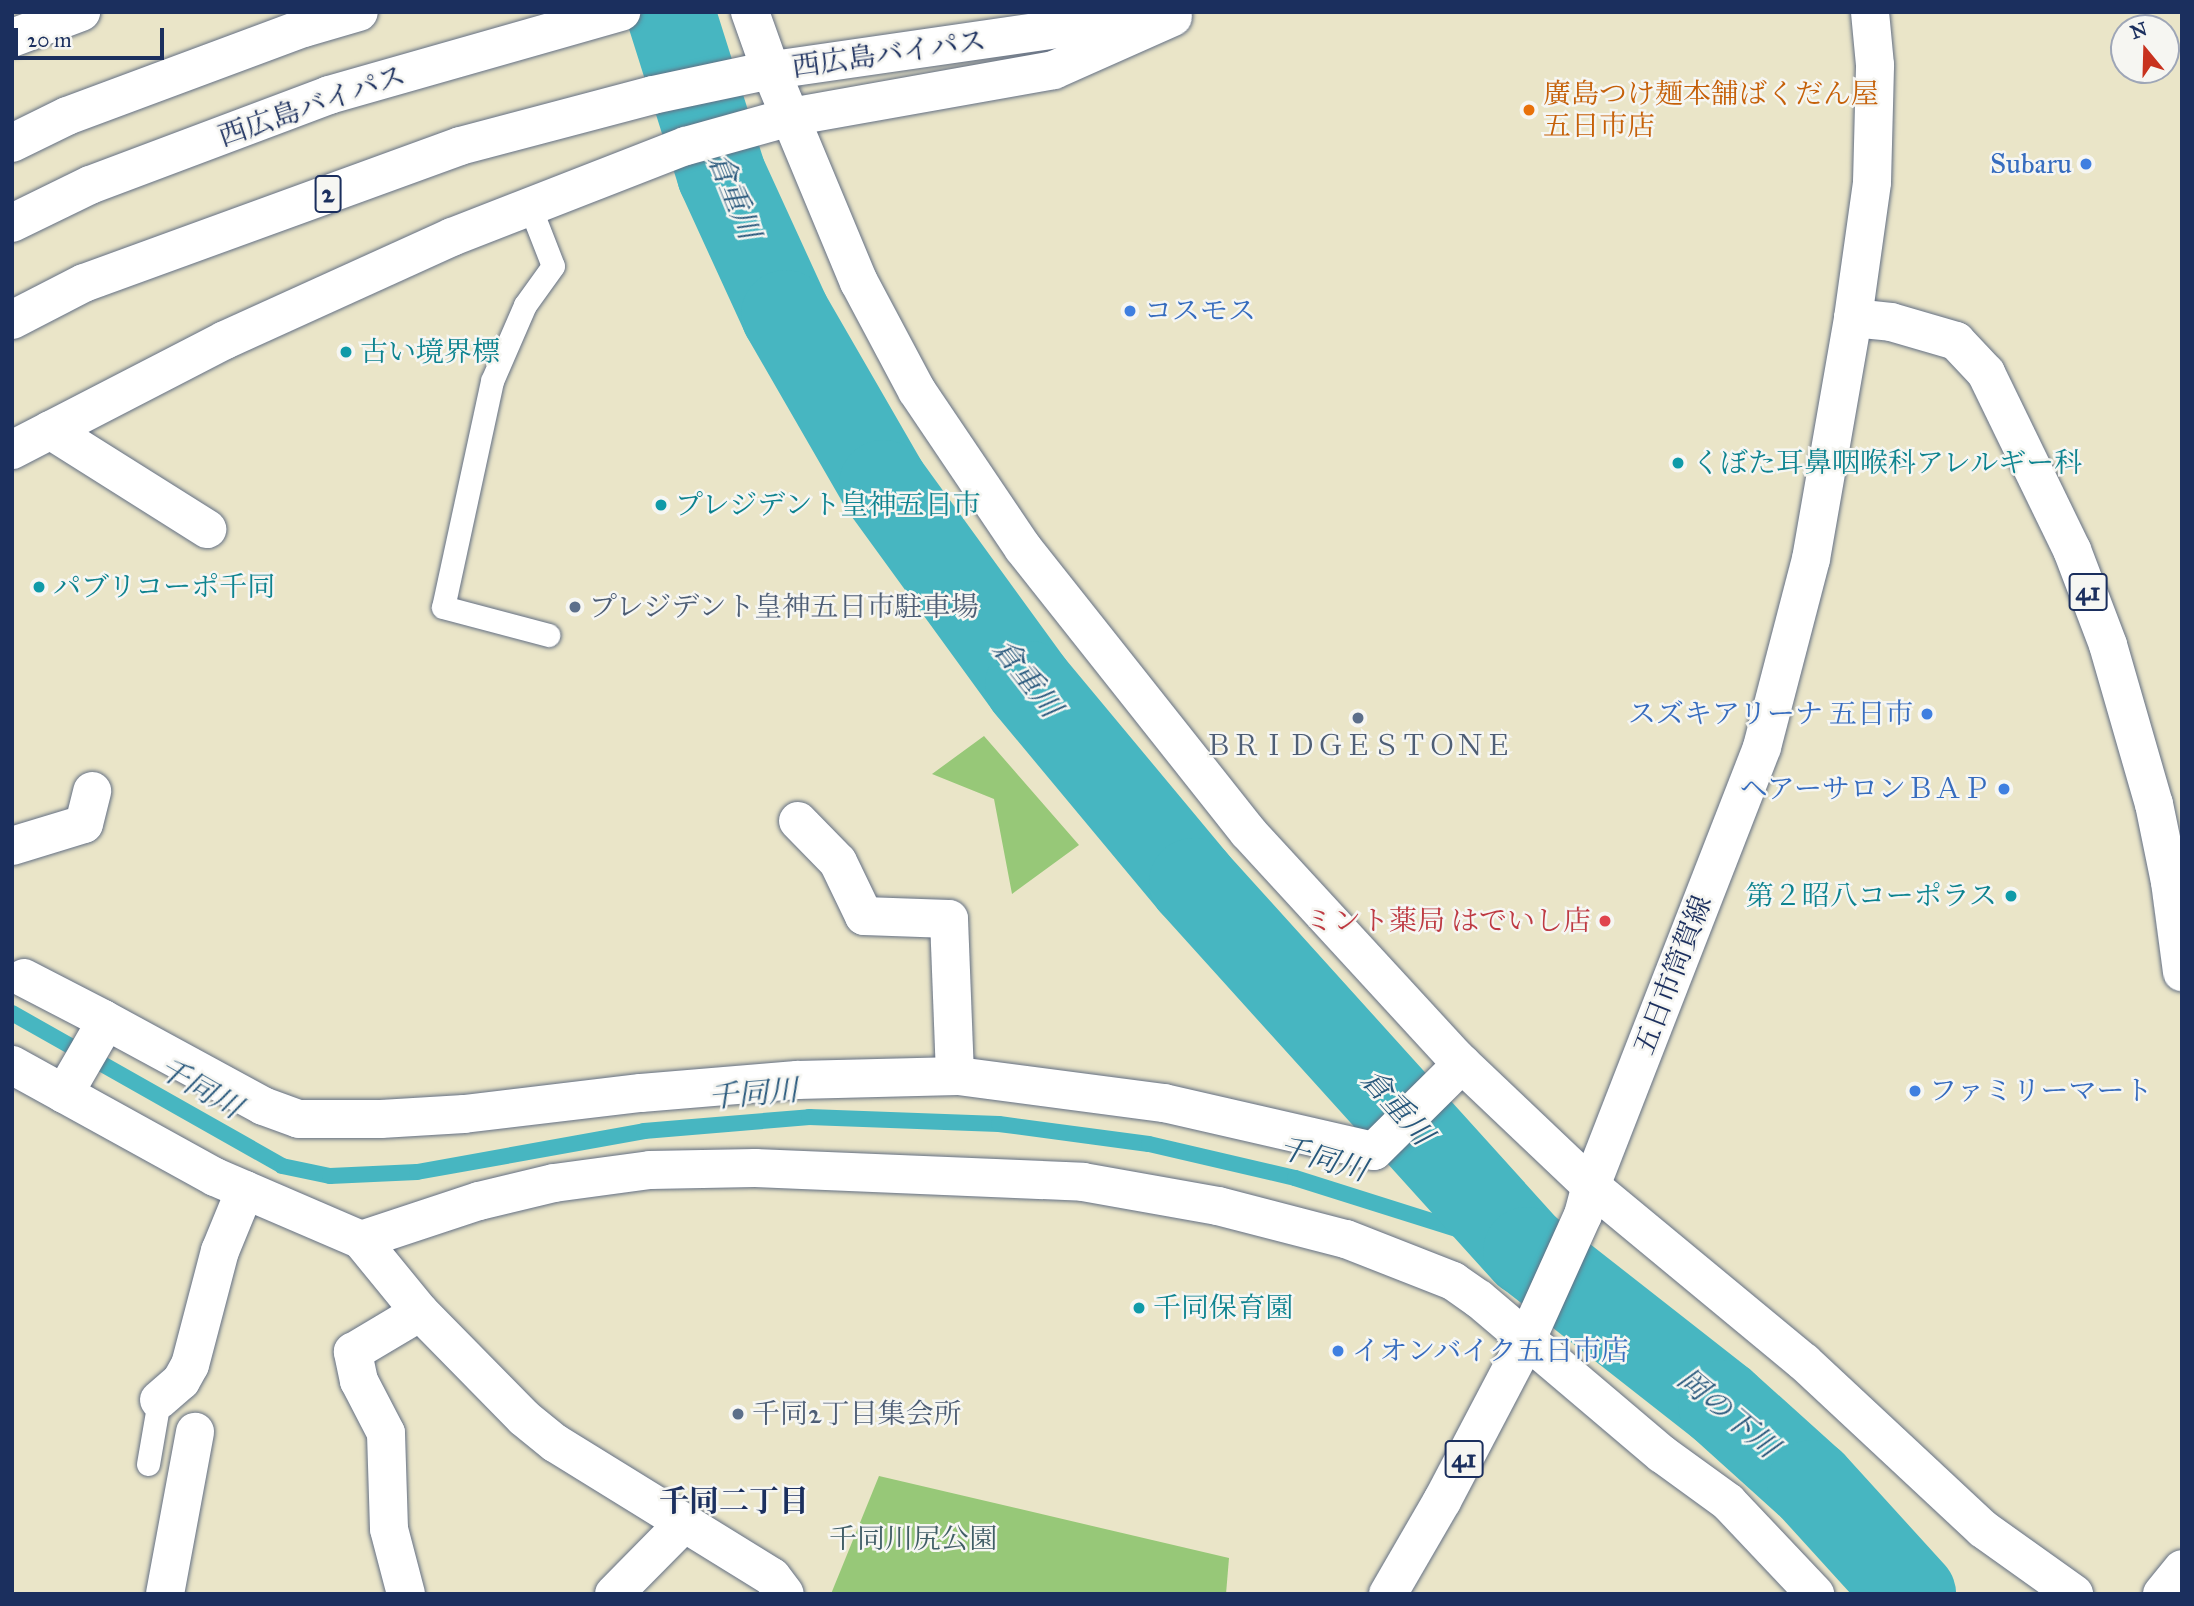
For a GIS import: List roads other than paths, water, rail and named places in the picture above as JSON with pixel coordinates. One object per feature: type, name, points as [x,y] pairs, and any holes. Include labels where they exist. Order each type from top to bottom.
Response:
[{"type":"main road","points":[[12,38],[81,12]]},
{"type":"main road","points":[[12,143],[67,116],[304,28],[359,12]]},
{"type":"main road","name":"西広島バイパス","points":[[12,223],[90,185],[329,95],[621,12]]},
{"type":"main road","points":[[750,12],[783,119],[859,282],[917,391],[1023,548],[1248,832],[1453,1073],[1587,1201],[1804,1362],[1983,1529],[2074,1594]]},
{"type":"main road","name":"西広島バイパス","points":[[768,71],[1173,12]]},
{"type":"main road","points":[[12,450],[247,330],[453,237],[686,146],[783,119],[1054,70],[1184,12]]},
{"type":"main road","name":"五日市筒賀線","points":[[1388,1594],[1442,1502],[1531,1332],[1587,1201],[1762,747],[1811,559],[1853,318],[1872,182],[1875,65],[1870,12]]},
{"type":"main road","name":"2","points":[[12,320],[84,282],[460,146],[653,95],[768,71]]},
{"type":"main road","name":"41","points":[[1853,318],[1891,322],[1944,336],[1972,355],[1986,373],[2072,550],[2108,645],[2154,804],[2170,882],[2182,972]]},
{"type":"main road","points":[[50,430],[207,530]]},
{"type":"main road","points":[[12,846],[84,824],[92,791]]},
{"type":"main road","points":[[799,821],[838,862],[864,916],[949,919],[955,1076]]},
{"type":"main road","points":[[24,978],[102,1024],[263,1106],[299,1119],[381,1119],[464,1114],[641,1093],[797,1080],[955,1076],[1164,1103],[1374,1151],[1453,1073]]},
{"type":"main road","points":[[68,1085],[102,1024]]},
{"type":"main road","points":[[12,1065],[68,1085],[215,1177],[361,1240],[420,1312],[524,1418],[555,1443],[772,1577],[785,1594]]},
{"type":"main road","points":[[361,1240],[479,1201],[554,1183],[650,1170],[755,1168],[1083,1182],[1217,1206],[1346,1239],[1453,1281],[1531,1332],[1568,1373],[1662,1454],[1728,1502],[1815,1594]]},
{"type":"main road","points":[[159,1400],[181,1381],[190,1365],[220,1251],[245,1190]]},
{"type":"main road","points":[[406,1594],[389,1529],[386,1433],[359,1381],[353,1352],[420,1312]]},
{"type":"main road","points":[[165,1594],[195,1432]]},
{"type":"main road","points":[[614,1594],[684,1522]]},
{"type":"main road","points":[[2162,1594],[2182,1569]]},
{"type":"lane","points":[[530,207],[553,266],[525,305],[492,381],[443,607],[548,635]]},
{"type":"lane","points":[[148,1464],[159,1400]]},
{"type":"waterway","name":"倉重川","points":[[670,12],[721,174],[785,314],[883,484],[1029,685],[1193,882],[1527,1251],[1722,1404],[1811,1484],[1911,1594]]},
{"type":"waterway","name":"千同川","points":[[12,1013],[282,1166],[330,1176],[417,1172],[644,1131],[809,1117],[999,1124],[1149,1144],[1295,1178],[1527,1251]]},
{"type":"place","name":"廣島つけ麺本舗ばくだん屋 五日市店","points":[[1529,110]]},
{"type":"place","name":"Subaru","points":[[2086,164]]},
{"type":"place","name":"コスモス","points":[[1130,311]]},
{"type":"place","name":"古い境界標","points":[[346,352]]},
{"type":"place","name":"くぼた耳鼻咽喉科アレルギー科","points":[[1678,463]]},
{"type":"place","name":"プレジデント皇神五日市","points":[[661,505]]},
{"type":"place","name":"パブリコーポ千同","points":[[39,587]]},
{"type":"place","name":"プレジデント皇神五日市駐車場","points":[[575,607]]},
{"type":"place","name":"スズキアリーナ 五日市","points":[[1927,714]]},
{"type":"place","name":"ＢＲＩＤＧＥＳＴＯＮＥ","points":[[1358,718]]},
{"type":"place","name":"ヘアーサロンＢＡＰ","points":[[2004,789]]},
{"type":"place","name":"第２昭八コーポラス","points":[[2011,896]]},
{"type":"place","name":"ミント薬局 はでいし店","points":[[1605,921]]},
{"type":"place","name":"ファミリーマート","points":[[1915,1091]]},
{"type":"place","name":"千同保育園","points":[[1139,1308]]},
{"type":"place","name":"イオンバイク五日市店","points":[[1338,1351]]},
{"type":"place","name":"千同2丁目集会所","points":[[738,1414]]},
{"type":"district","name":"千同二丁目","points":[[734,1501]]},
{"type":"water label","name":"岡の下川","points":[[1728,1413]]},
{"type":"park label","name":"千同川尻公園","points":[[913,1539]]}]
